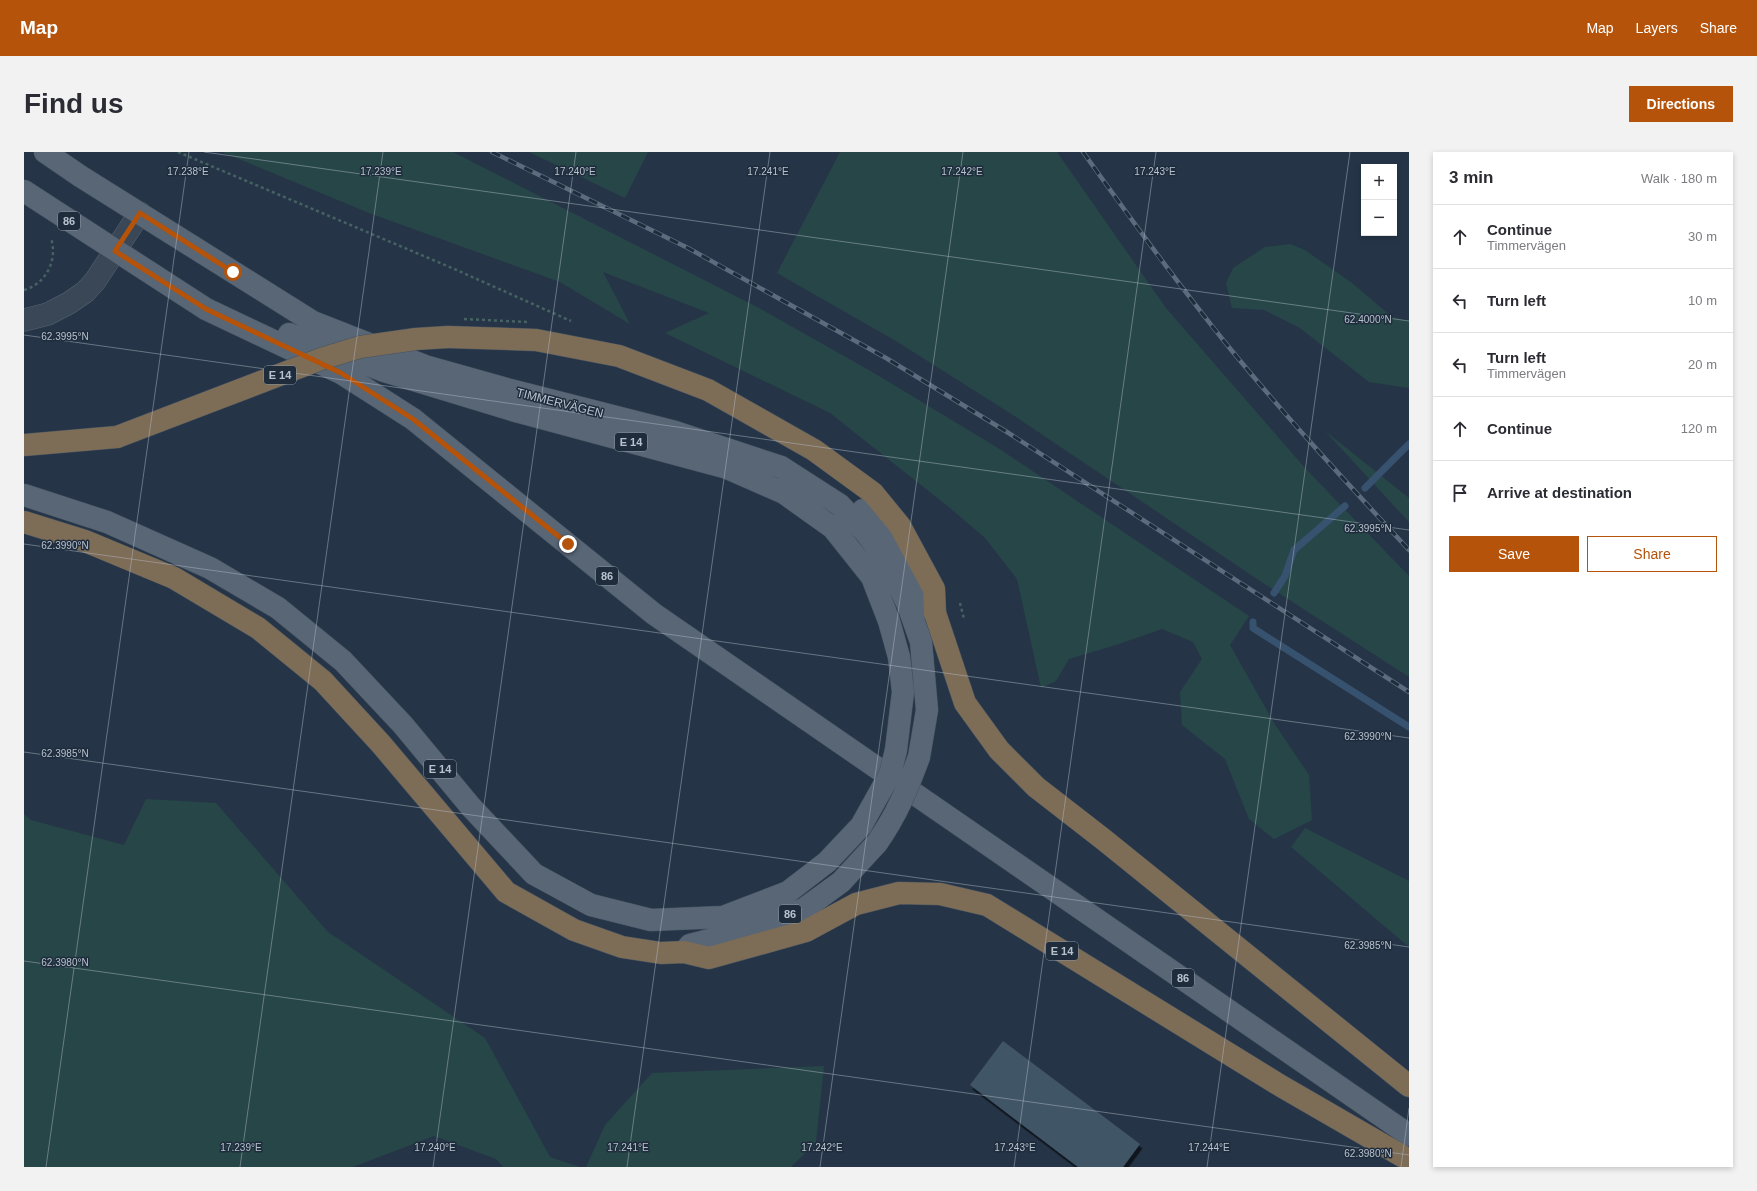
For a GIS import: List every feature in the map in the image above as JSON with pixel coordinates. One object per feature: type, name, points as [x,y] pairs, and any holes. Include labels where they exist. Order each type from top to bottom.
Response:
[{"type":"highway","name":"E 14","points":[[24,445],[117,437],[321,359],[360,347],[416,339],[448,337],[536,340],[619,356],[715,393],[814,450],[873,493],[900,526],[934,588],[935,613],[965,703],[999,750],[1036,787],[1103,839],[1409,1086]]},
{"type":"highway","name":"E 14","points":[[24,522],[84,541],[174,578],[258,628],[323,681],[381,744],[506,892],[574,930],[622,948],[661,953],[684,952],[709,958],[806,931],[856,904],[899,893],[940,894],[987,905],[1281,1086],[1409,1160]]},
{"type":"main road","name":"TIMMERVÄGEN","points":[[45,152],[313,322],[425,366],[510,390],[675,432],[781,467],[840,505],[868,534],[887,562],[908,605],[921,642],[927,710],[919,758],[907,790],[894,819],[878,843],[841,882],[804,909],[753,929],[690,945],[684,952]]},
{"type":"main road","name":"TIMMERVÄGEN","points":[[24,191],[115,251],[192,299],[201,300],[384,371],[519,412],[727,468],[784,493],[833,528],[872,577],[889,621],[899,657],[903,692],[896,750],[890,774],[860,826],[827,862],[788,892],[723,917],[651,920],[591,905],[534,874],[471,807],[403,725],[343,661],[278,608],[204,565],[107,522],[24,495]]},
{"type":"main road","name":"86","points":[[192,299],[206,309],[341,373],[413,419],[654,614],[1409,1135]]},
{"type":"main road","name":"86","points":[[781,467],[819,474],[856,503],[887,534],[927,605],[935,613]]},
{"type":"street","points":[[24,320],[48,314],[69,303],[85,292],[95,280],[140,213]]},
{"type":"path","points":[[24,290],[31,288],[43,278],[52,265],[53,252],[50,236]]},
{"type":"green space","points":[[222,152],[453,152],[759,308],[874,373],[998,448],[1249,616],[1230,645],[1274,723],[1309,775],[1312,820],[1274,839],[1249,819],[1225,759],[1182,725],[1180,692],[1202,659],[1193,642],[1162,629],[1069,659],[1056,681],[1041,688],[1017,579],[985,538],[950,508],[830,413],[665,333],[709,313],[603,272],[630,324],[560,282],[369,213]]},
{"type":"green space","points":[[529,152],[648,152],[625,198]]},
{"type":"green space","points":[[840,152],[1057,152],[1166,308],[1305,468],[1409,576],[1409,677],[1266,585],[1016,417],[896,341],[777,273]]},
{"type":"green space","points":[[1290,244],[1305,250],[1352,283],[1392,317],[1409,321],[1409,388],[1369,382],[1300,328],[1264,310],[1232,308],[1226,283],[1233,268],[1265,247]]},
{"type":"green space","points":[[1325,431],[1409,498],[1409,522]]},
{"type":"green space","points":[[146,799],[216,803],[328,932],[485,1038],[550,1157],[580,1167],[503,1167],[496,1159],[434,1136],[353,1167],[24,1167],[24,814],[31,820],[124,845]]},
{"type":"green space","points":[[1305,828],[1409,881],[1409,947],[1291,847]]},
{"type":"green space","points":[[824,1066],[816,1142],[791,1167],[586,1167],[605,1125],[652,1073]]},
{"type":"building","points":[[1003,1041],[1140,1144],[1123,1167],[1078,1167],[970,1085]]},
{"type":"waterway","points":[[1365,488],[1409,444]]},
{"type":"waterway","points":[[1274,593],[1285,576],[1294,550],[1345,506]]},
{"type":"waterway","points":[[1253,622],[1253,628],[1409,727]]},
{"type":"railway","points":[[492,152],[688,248],[886,358],[1007,432],[1409,692]]},
{"type":"railway","points":[[1083,152],[1154,250],[1228,346],[1294,424],[1409,550]]},
{"type":"route","points":[[233,272],[140,213],[115,251],[206,309],[341,373],[413,419],[568,544]]}]
